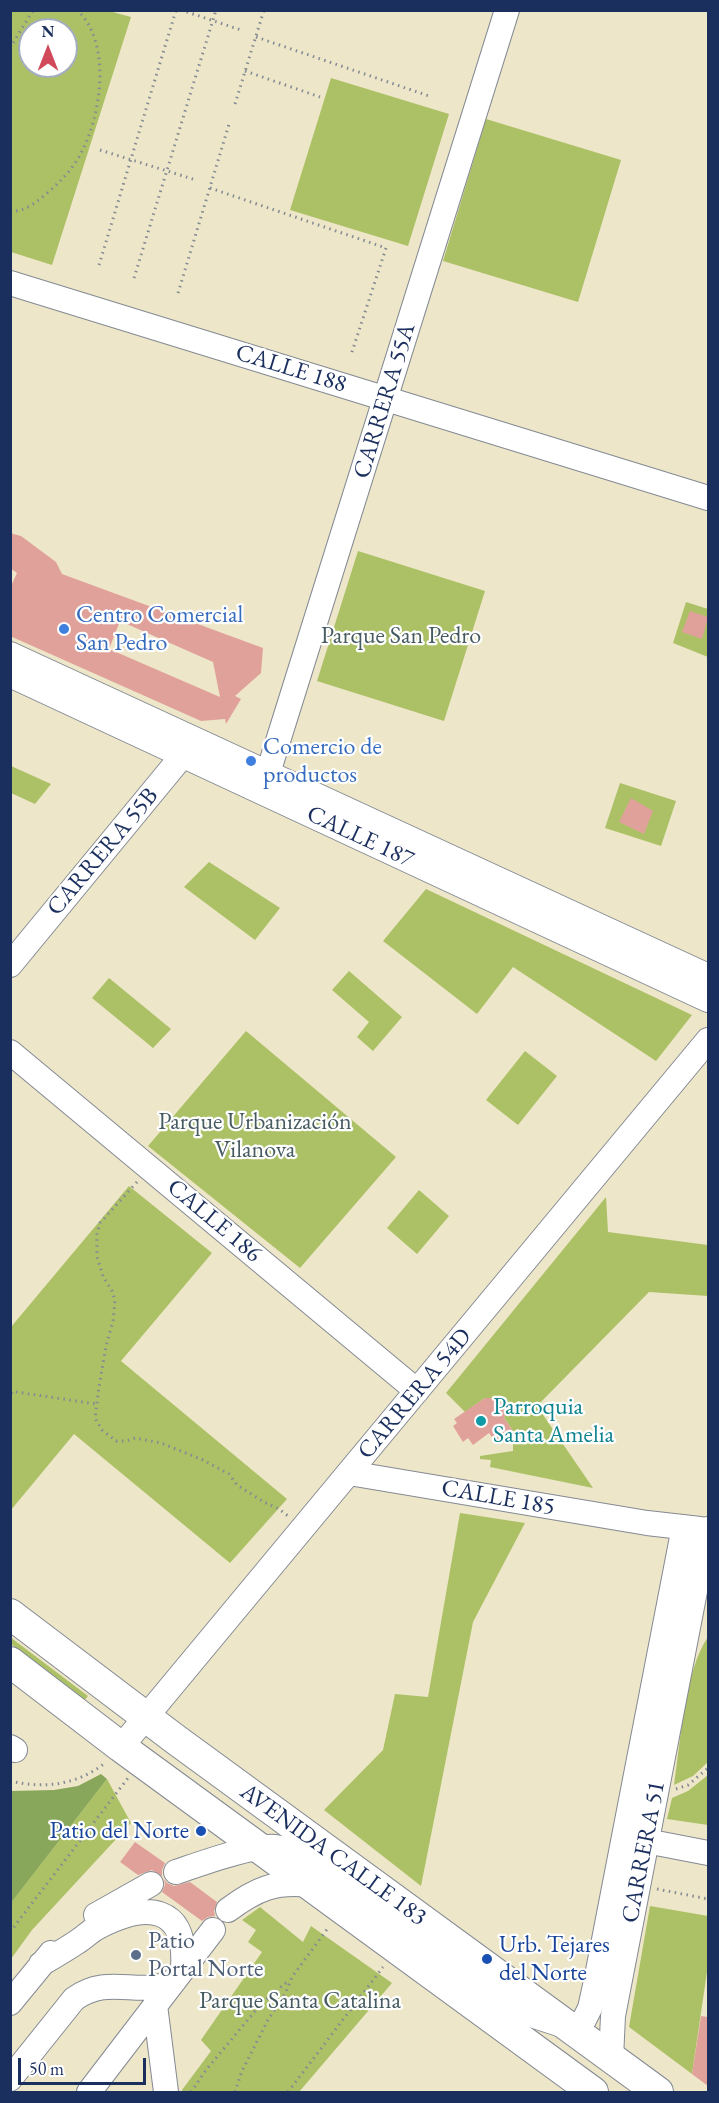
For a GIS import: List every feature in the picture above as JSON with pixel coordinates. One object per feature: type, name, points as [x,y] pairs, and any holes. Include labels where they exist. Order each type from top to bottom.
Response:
[{"type":"main road","name":"AVENIDA CALLE 183","points":[[10,1614],[146,1717],[658,2092]]},
{"type":"main road","name":"AVENIDA CALLE 183","points":[[10,1662],[131,1754],[593,2092]]},
{"type":"street","name":"CARRERA 55A","points":[[265,782],[507,10]]},
{"type":"street","name":"CALLE 188","points":[[10,283],[708,498]]},
{"type":"street","name":"CALLE 187","points":[[10,654],[190,747],[410,850],[708,1000]]},
{"type":"street","name":"CALLE 187","points":[[10,675],[190,747]]},
{"type":"street","name":"CARRERA 55B","points":[[10,964],[190,747]]},
{"type":"street","name":"CALLE 187","points":[[410,850],[708,976]]},
{"type":"street","name":"CARRERA 54D","points":[[131,1754],[146,1717],[708,1040]]},
{"type":"street","name":"CALLE 186","points":[[10,1052],[417,1391]]},
{"type":"street","name":"CALLE 185","points":[[349,1473],[699,1533]]},
{"type":"street","name":"CARRERA 51","points":[[568,2027],[584,2020],[590,2008],[699,1533]]},
{"type":"street","name":"CARRERA 51","points":[[611,2058],[613,2016],[646,1841],[674,1643]]},
{"type":"street","points":[[646,1841],[708,1853]]},
{"type":"street","points":[[176,1872],[259,1848],[274,1847],[294,1853],[511,2007],[568,2027]]},
{"type":"street","points":[[228,1910],[252,1894],[271,1886],[295,1883],[310,1885]]},
{"type":"street","points":[[10,2003],[59,1943],[83,1923],[151,1884]]},
{"type":"street","points":[[10,2079],[82,1993],[102,1987],[156,1988],[178,1974],[184,1948],[175,1923],[168,1917],[143,1911],[99,1926],[41,1964]]},
{"type":"street","points":[[89,2092],[213,1930]]},
{"type":"street","points":[[155,2005],[166,2092]]},
{"type":"path","points":[[10,48],[32,12],[36,10]]},
{"type":"path","points":[[11,212],[30,208],[61,182],[79,157],[89,135],[97,105],[99,74],[96,39],[85,17],[77,10]]},
{"type":"path","points":[[99,264],[176,10]]},
{"type":"path","points":[[181,10],[241,30]]},
{"type":"path","points":[[134,278],[216,10]]},
{"type":"path","points":[[235,104],[264,10]]},
{"type":"path","points":[[256,37],[432,97]]},
{"type":"path","points":[[245,71],[320,97]]},
{"type":"path","points":[[178,293],[230,121]]},
{"type":"path","points":[[100,150],[196,180]]},
{"type":"path","points":[[210,188],[386,248],[351,354]]},
{"type":"path","points":[[140,1179],[100,1223],[97,1234],[97,1257],[115,1301],[95,1418],[102,1430],[116,1442],[126,1442],[135,1437],[179,1450],[229,1474],[237,1485],[279,1509]]},
{"type":"path","points":[[10,1399],[11,1391],[96,1404]]},
{"type":"path","points":[[10,1781],[30,1786],[58,1785],[80,1779],[104,1765],[131,1754]]},
{"type":"path","points":[[10,1932],[131,1754]]},
{"type":"path","points":[[669,1792],[688,1785],[708,1768]]},
{"type":"path","points":[[652,1888],[708,1899]]},
{"type":"path","points":[[191,2092],[206,2070],[261,2004],[292,1977],[343,1909]]},
{"type":"path","points":[[288,2092],[397,1949]]},
{"type":"path","points":[[235,2092],[242,2071],[292,1977]]},
{"type":"green space","points":[[12,11],[109,11],[131,17],[52,265],[11,252],[10,16]]},
{"type":"green space","points":[[331,78],[449,114],[408,246],[290,210]]},
{"type":"green space","points":[[486,119],[621,160],[578,302],[443,261]]},
{"type":"green space","name":"Parque San Pedro","points":[[358,551],[485,591],[444,721],[317,681]]},
{"type":"green space","points":[[686,602],[708,609],[708,657],[673,643]]},
{"type":"green space","points":[[11,766],[51,784],[35,804],[11,793]]},
{"type":"green space","points":[[620,783],[676,801],[661,846],[605,828]]},
{"type":"green space","points":[[209,862],[280,908],[255,940],[184,887]]},
{"type":"green space","points":[[426,889],[692,1015],[656,1061],[513,967],[477,1014],[383,941]]},
{"type":"green space","points":[[349,971],[402,1017],[373,1051],[357,1037],[369,1022],[332,990]]},
{"type":"green space","points":[[109,978],[171,1029],[153,1048],[92,998]]},
{"type":"green space","name":"Parque Urbanización Vilanova","points":[[246,1031],[396,1157],[300,1268],[148,1146]]},
{"type":"green space","points":[[525,1051],[557,1076],[518,1125],[486,1100]]},
{"type":"green space","name":"Parque Urbanización Vilanova","points":[[129,1186],[212,1253],[121,1361],[287,1499],[230,1563],[74,1434],[11,1510],[11,1327]]},
{"type":"green space","points":[[419,1190],[449,1216],[417,1254],[387,1228]]},
{"type":"green space","points":[[606,1197],[608,1232],[708,1245],[708,1296],[649,1292],[537,1406],[593,1488],[490,1467],[491,1460],[480,1459],[480,1456],[513,1451],[513,1431],[504,1418],[507,1409],[485,1398],[465,1412],[446,1393]]},
{"type":"green space","points":[[460,1513],[525,1523],[473,1622],[421,1886],[324,1810],[383,1750],[395,1694],[428,1697]]},
{"type":"green space","points":[[10,1637],[88,1696],[84,1701],[11,1644]]},
{"type":"green space","points":[[708,1637],[708,1762],[693,1776],[674,1785],[689,1687],[700,1651]]},
{"type":"green space","points":[[101,1774],[107,1779],[11,1903],[11,1791],[54,1790],[78,1786]]},
{"type":"green space","points":[[708,1775],[708,1825],[667,1819],[672,1798],[688,1791]]},
{"type":"green space","points":[[107,1779],[131,1823],[32,1930],[11,1959],[11,1903]]},
{"type":"green space","points":[[650,1906],[708,1916],[708,1965],[692,2074],[629,2027]]},
{"type":"green space","name":"Parque Santa Catalina","points":[[260,1907],[303,1942],[311,1926],[392,1983],[299,2092],[182,2092],[211,2051],[201,2040],[262,1952],[248,1942],[256,1930],[242,1920]]},
{"type":"building","name":"Centro Comercial San Pedro","points":[[10,533],[21,536],[56,562],[62,574],[263,648],[261,673],[235,696],[241,699],[226,724],[225,719],[201,721],[10,636],[10,588],[17,573],[10,568]],"holes":[[[120,621],[213,662],[220,697],[109,649]]]},
{"type":"building","points":[[690,611],[708,617],[702,639],[682,632]]},
{"type":"building","points":[[631,798],[653,811],[644,834],[619,822]]},
{"type":"building","name":"Parroquia Santa Amelia","points":[[485,1398],[496,1398],[507,1409],[504,1418],[513,1431],[496,1443],[489,1433],[473,1445],[468,1438],[463,1442],[453,1426],[457,1423],[454,1419]]},
{"type":"building","points":[[135,1842],[165,1863],[162,1876],[152,1870],[138,1875],[120,1862]]},
{"type":"building","points":[[164,1879],[174,1886],[190,1882],[217,1902],[215,1916],[202,1921],[162,1892],[165,1885]]},
{"type":"building","points":[[701,2016],[708,2017],[708,2086],[692,2074]]},
{"type":"place","name":"Centro Comercial San Pedro","points":[[64,629]]},
{"type":"place","name":"Comercio de productos","points":[[251,761]]},
{"type":"place","name":"Parroquia Santa Amelia","points":[[481,1421]]},
{"type":"place","name":"Patio del Norte","points":[[201,1831]]},
{"type":"place","name":"Patio Portal Norte","points":[[136,1955]]},
{"type":"place","name":"Urb. Tejares del Norte","points":[[487,1959]]}]
